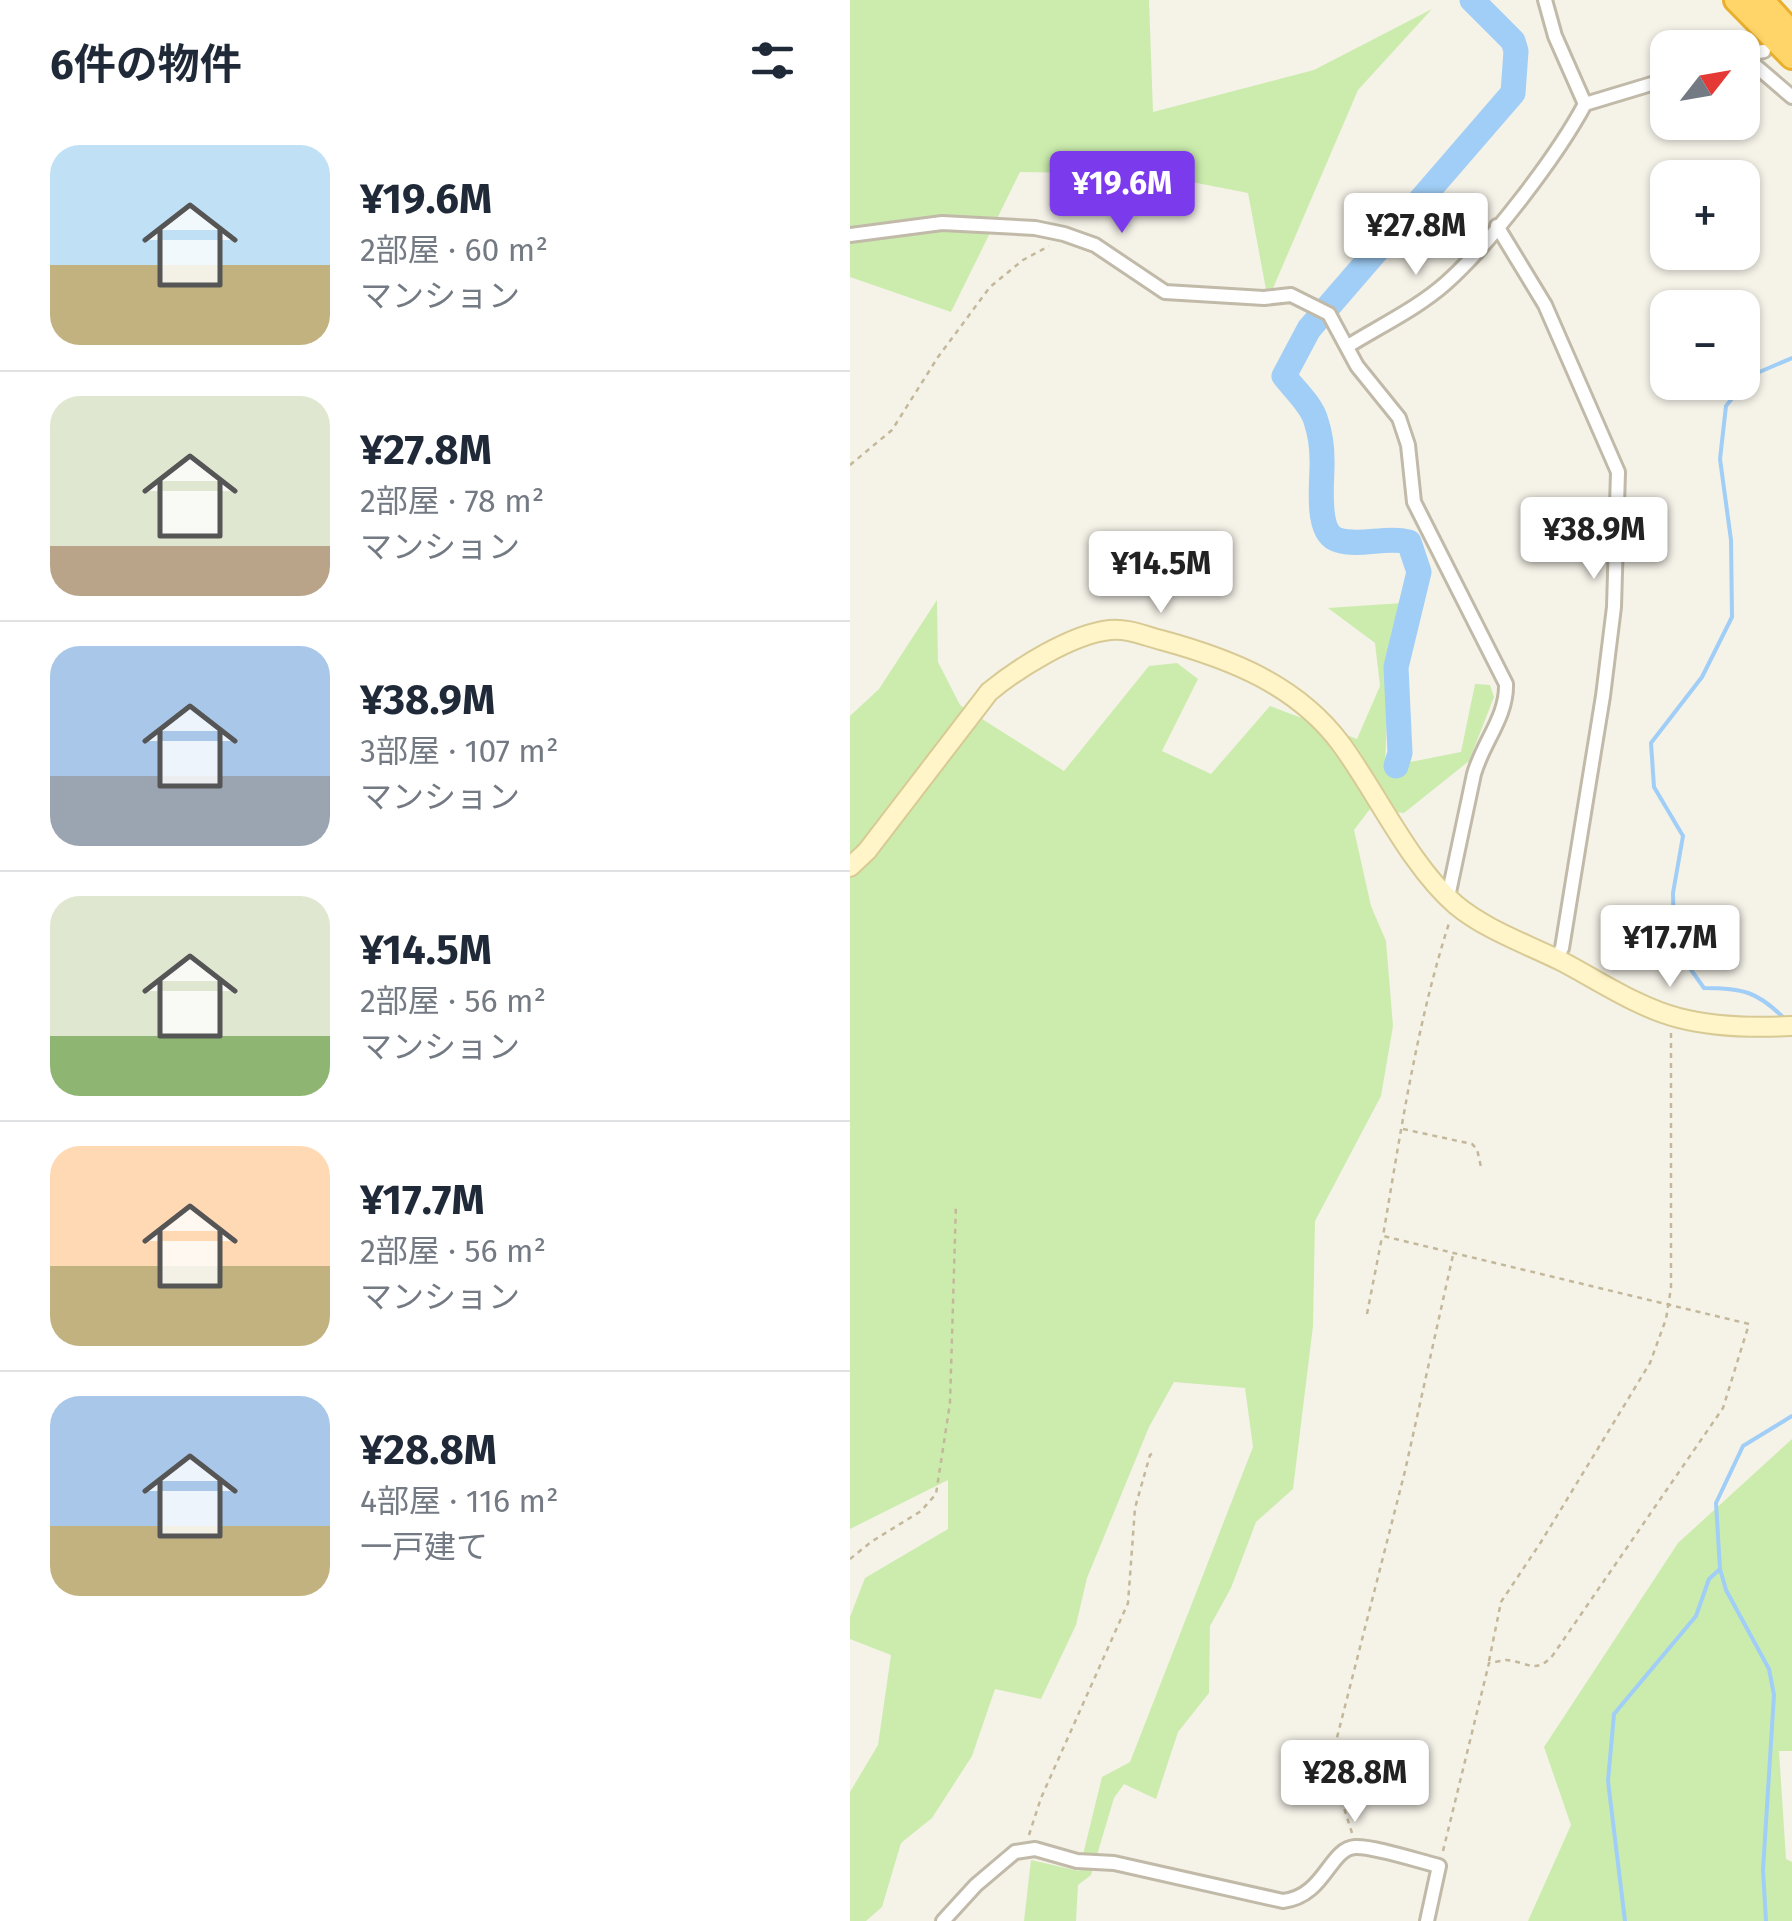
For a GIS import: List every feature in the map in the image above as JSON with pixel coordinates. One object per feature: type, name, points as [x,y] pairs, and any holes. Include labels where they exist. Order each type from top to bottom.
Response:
[{"type":"highway","points":[[1736,0],[1792,57]]},
{"type":"highway","points":[[1762,0],[1792,33]]},
{"type":"street","points":[[1545,0],[1565,61],[1585,104]]},
{"type":"street","points":[[1760,52],[1764,51]]},
{"type":"street","points":[[1760,70],[1792,98]]},
{"type":"street","points":[[1348,346],[1446,283],[1498,226],[1571,131],[1585,104],[1650,84]]},
{"type":"street","points":[[850,235],[952,223],[1035,228],[1066,234],[1118,258],[1165,292],[1264,298],[1291,295],[1329,314],[1365,378],[1399,418],[1408,446],[1414,502],[1506,684],[1504,710],[1474,774],[1452,901]]},
{"type":"street","points":[[1498,226],[1546,305],[1618,472],[1614,607],[1603,696],[1562,948],[1556,959]]},
{"type":"street","points":[[850,867],[868,851],[990,692],[1011,675],[1065,645],[1097,632],[1118,630],[1202,651],[1276,684],[1311,709],[1340,743],[1433,882],[1452,901],[1486,924],[1674,1017],[1714,1024],[1788,1026]]},
{"type":"street","points":[[943,1921],[976,1885],[1015,1852],[1035,1849],[1078,1861],[1114,1863],[1283,1901],[1308,1893],[1339,1855],[1357,1846],[1439,1866],[1427,1921]]},
{"type":"path","points":[[850,464],[892,430],[938,357],[990,287],[1023,260],[1064,239],[1066,234]]},
{"type":"path","points":[[1368,1314],[1401,1129],[1452,901]]},
{"type":"path","points":[[1439,1866],[1501,1602],[1542,1542],[1650,1363],[1669,1307],[1674,1017]]},
{"type":"path","points":[[1401,1129],[1472,1144],[1480,1167]]},
{"type":"path","points":[[850,1559],[921,1511],[936,1494],[950,1403],[956,1204]]},
{"type":"path","points":[[1382,1236],[1749,1324],[1723,1408],[1546,1664],[1532,1668],[1506,1660],[1489,1663]]},
{"type":"path","points":[[1357,1846],[1330,1765],[1405,1471],[1454,1253]]},
{"type":"path","points":[[1024,1851],[1042,1798],[1128,1603],[1135,1508],[1154,1452]]},
{"type":"green space","points":[[850,0],[1149,0],[1153,112],[1314,70],[1432,9],[1358,90],[1268,300],[1248,193],[1151,174],[1020,172],[951,312],[850,277]]},
{"type":"green space","points":[[937,600],[938,662],[960,705],[1064,771],[1149,666],[1177,663],[1198,679],[1162,751],[1211,774],[1270,706],[1357,739],[1380,686],[1375,643],[1328,608],[1402,603],[1389,668],[1385,767],[1461,752],[1475,684],[1490,685],[1494,697],[1469,761],[1404,813],[1370,809],[1354,830],[1371,906],[1386,941],[1393,1026],[1381,1096],[1315,1221],[1313,1326],[1293,1489],[1256,1522],[1231,1588],[1210,1626],[1209,1693],[1178,1732],[1156,1799],[1124,1784],[1114,1798],[1091,1875],[1078,1885],[1076,1921],[1024,1921],[1031,1860],[1079,1871],[1102,1777],[1130,1762],[1253,1447],[1245,1388],[1174,1382],[1149,1427],[1087,1578],[1076,1625],[1041,1699],[995,1689],[972,1756],[932,1818],[901,1843],[882,1907],[866,1921],[850,1921],[850,1792],[878,1745],[891,1655],[850,1639],[850,1617],[865,1578],[948,1529],[948,1480],[850,1529],[850,716],[879,689]]},
{"type":"green space","points":[[1792,1439],[1792,1751],[1779,1751],[1786,1859],[1792,1862],[1792,1921],[1528,1921],[1571,1825],[1544,1747],[1678,1543]]},
{"type":"waterway","points":[[1396,766],[1400,753],[1396,667],[1419,572],[1409,542],[1346,542],[1330,535],[1323,517],[1322,455],[1317,426],[1311,409],[1284,376],[1309,329],[1513,93],[1513,41],[1472,0]]},
{"type":"waterway","points":[[1785,1019],[1748,993],[1704,988],[1674,946],[1673,893],[1683,836],[1654,787],[1651,743],[1702,677],[1732,617],[1731,540],[1720,459],[1726,406],[1750,376],[1792,358]]},
{"type":"waterway","points":[[1766,1921],[1763,1870],[1774,1695],[1769,1669],[1726,1590],[1720,1569],[1716,1503],[1743,1446],[1792,1416]]},
{"type":"waterway","points":[[1625,1921],[1608,1781],[1614,1714],[1696,1616],[1709,1579],[1720,1569]]}]
